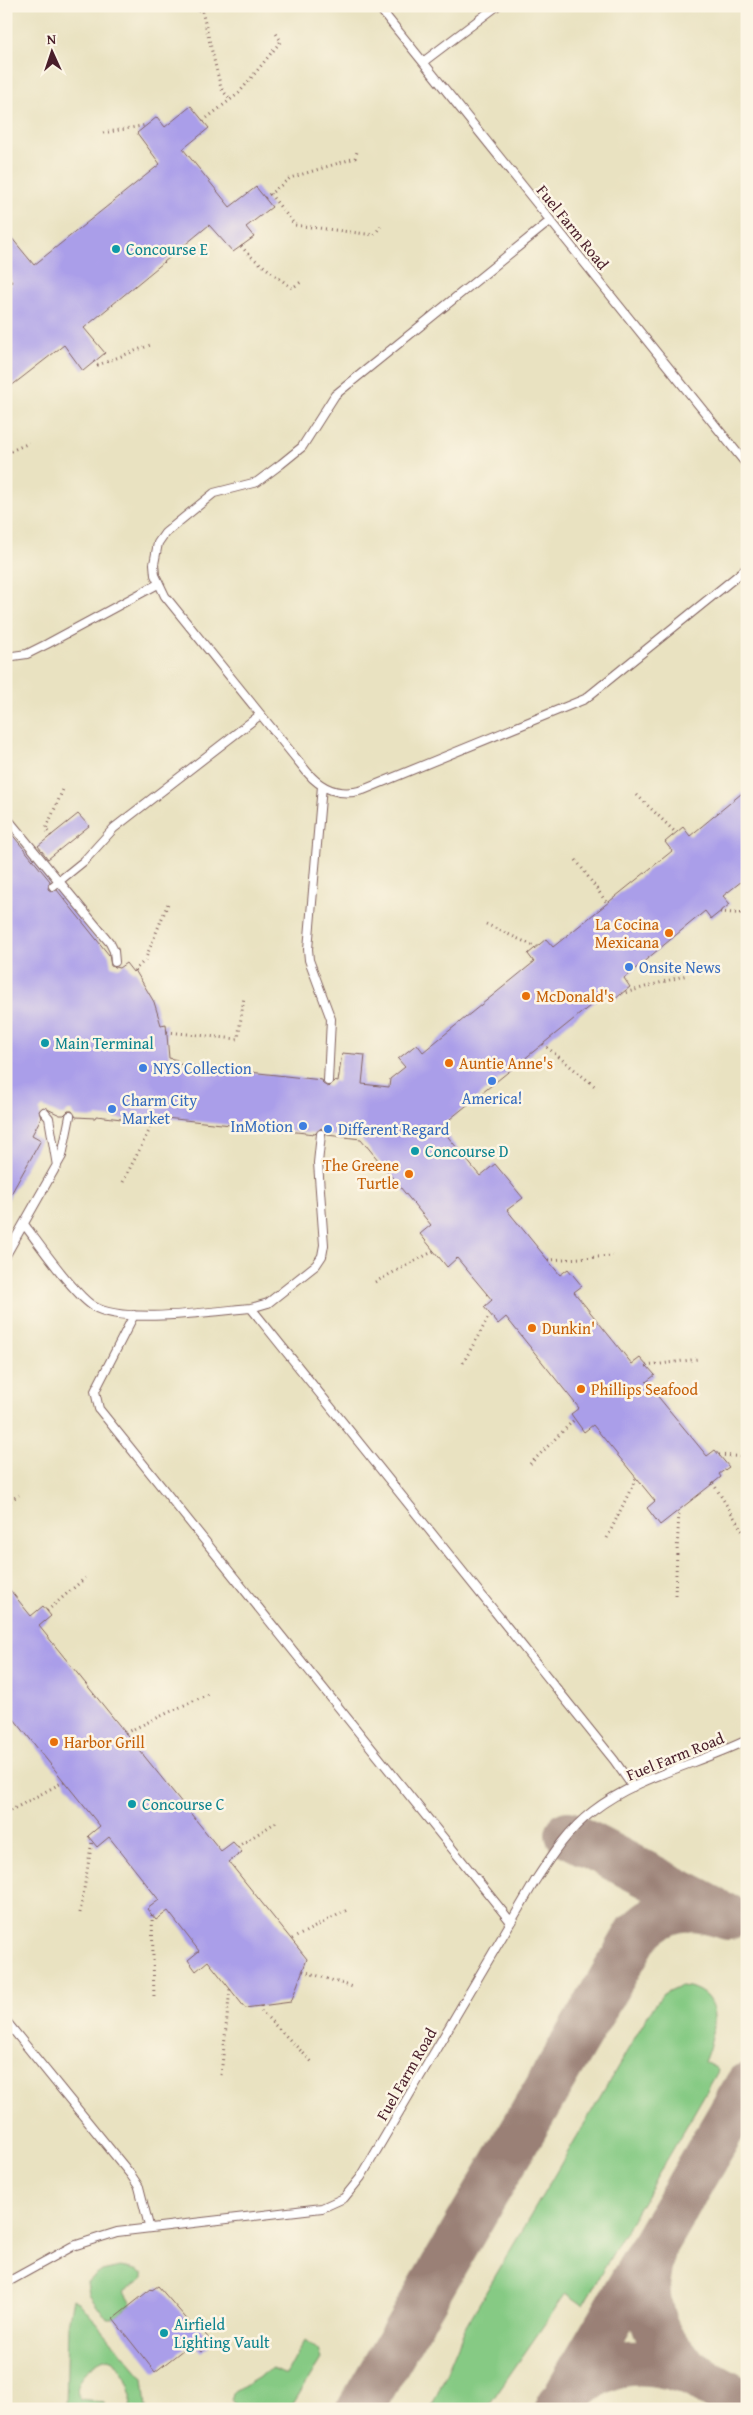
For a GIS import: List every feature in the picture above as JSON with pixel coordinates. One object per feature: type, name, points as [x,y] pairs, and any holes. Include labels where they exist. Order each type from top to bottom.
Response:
[{"type":"lane","name":"Fuel Farm Road","points":[[378,6],[747,465]]},
{"type":"lane","points":[[423,62],[497,6]]},
{"type":"lane","points":[[550,221],[337,394],[302,448],[257,482],[214,493],[165,533],[155,554],[154,575],[158,584],[165,596],[306,772],[322,786],[343,792],[363,790],[579,703],[747,568]]},
{"type":"lane","points":[[6,657],[27,654],[158,584]]},
{"type":"lane","points":[[56,884],[84,861],[114,828],[260,714]]},
{"type":"lane","points":[[322,786],[308,949],[309,960],[332,1019],[328,1081]]},
{"type":"lane","points":[[6,817],[56,884],[113,948],[115,962]]},
{"type":"lane","points":[[44,1112],[49,1118],[57,1166]]},
{"type":"lane","points":[[6,1255],[65,1149],[70,1116]]},
{"type":"lane","points":[[24,1224],[87,1302],[102,1310],[134,1315],[252,1308],[265,1305],[316,1265],[322,1256],[324,1245],[318,1163],[320,1134]]},
{"type":"lane","points":[[252,1308],[614,1760],[633,1788]]},
{"type":"lane","points":[[134,1315],[95,1391],[99,1409],[511,1922]]},
{"type":"lane","name":"Fuel Farm Road","points":[[6,2283],[74,2246],[117,2232],[149,2226],[322,2208],[344,2198],[361,2177],[511,1922],[563,1839],[594,1810],[633,1788],[747,1740]]},
{"type":"lane","points":[[6,2021],[130,2175],[138,2187],[149,2226]]},
{"type":"path","points":[[193,9],[202,11],[221,88],[230,100]]},
{"type":"path","points":[[203,122],[239,93],[281,41],[275,32]]},
{"type":"path","points":[[103,133],[147,125]]},
{"type":"path","points":[[265,198],[290,178],[355,158],[358,149]]},
{"type":"path","points":[[270,194],[295,225],[374,235],[382,226]]},
{"type":"path","points":[[241,246],[249,255],[292,288],[301,282]]},
{"type":"path","points":[[94,361],[98,365],[153,344]]},
{"type":"path","points":[[6,453],[29,443]]},
{"type":"path","points":[[51,836],[46,829],[64,786]]},
{"type":"path","points":[[637,795],[676,833]]},
{"type":"path","points":[[576,860],[607,903]]},
{"type":"path","points":[[134,971],[145,960],[169,901]]},
{"type":"path","points":[[720,912],[747,914]]},
{"type":"path","points":[[486,924],[536,947]]},
{"type":"path","points":[[621,994],[687,975]]},
{"type":"path","points":[[167,1032],[238,1039],[244,998]]},
{"type":"path","points":[[543,1044],[597,1088]]},
{"type":"path","points":[[123,1182],[156,1117]]},
{"type":"path","points":[[375,1282],[434,1251]]},
{"type":"path","points":[[548,1260],[614,1256]]},
{"type":"path","points":[[463,1363],[490,1315]]},
{"type":"path","points":[[646,1366],[698,1359]]},
{"type":"path","points":[[530,1464],[575,1420]]},
{"type":"path","points":[[719,1455],[747,1457]]},
{"type":"path","points":[[607,1538],[636,1478]]},
{"type":"path","points":[[713,1483],[745,1535]]},
{"type":"path","points":[[6,1503],[19,1495]]},
{"type":"path","points":[[675,1595],[679,1511]]},
{"type":"path","points":[[47,1611],[85,1578]]},
{"type":"path","points":[[125,1733],[208,1694]]},
{"type":"path","points":[[6,1813],[65,1781]]},
{"type":"path","points":[[237,1847],[278,1821]]},
{"type":"path","points":[[80,1913],[92,1841]]},
{"type":"path","points":[[292,1939],[349,1909]]},
{"type":"path","points":[[152,1915],[154,1998]]},
{"type":"path","points":[[303,1971],[353,1987]]},
{"type":"path","points":[[221,2074],[230,1989]]},
{"type":"path","points":[[262,2006],[261,2011],[312,2062]]},
{"type":"green space","points":[[680,1986],[695,1989],[705,1995],[711,2004],[714,2014],[714,2026],[704,2062],[718,2069],[717,2073],[583,2305],[566,2293],[486,2409],[431,2409],[466,2326],[651,2010],[663,1994]]},
{"type":"green space","points":[[120,2267],[136,2270],[143,2274],[143,2278],[124,2292],[131,2304],[113,2319],[107,2319],[89,2294],[87,2282],[102,2271]]},
{"type":"green space","points":[[73,2298],[78,2301],[143,2378],[146,2409],[129,2409],[131,2395],[128,2383],[113,2360],[108,2358],[89,2369],[77,2387],[81,2400],[104,2403],[106,2409],[76,2406],[76,2409],[66,2409],[68,2325]]},
{"type":"green space","points":[[305,2340],[318,2350],[321,2359],[290,2409],[234,2409],[237,2407],[231,2399],[234,2392],[273,2369],[286,2375]]},
{"type":"building","name":"Concourse E","points":[[191,106],[209,128],[183,149],[230,207],[256,187],[272,207],[246,227],[254,237],[233,252],[209,225],[84,328],[105,353],[83,371],[64,345],[6,390],[6,287],[12,282],[6,274],[6,231],[34,265],[160,164],[137,133],[157,117],[165,127]]},
{"type":"building","name":"Concourse D","points":[[747,789],[747,877],[723,896],[730,904],[711,919],[705,911],[624,978],[630,987],[612,1002],[606,993],[440,1127],[480,1176],[495,1164],[523,1198],[507,1210],[560,1275],[568,1269],[582,1286],[574,1292],[632,1364],[640,1358],[655,1375],[646,1382],[707,1456],[715,1450],[729,1467],[719,1474],[721,1477],[660,1525],[647,1508],[655,1501],[593,1425],[584,1432],[571,1414],[579,1408],[506,1317],[498,1324],[484,1307],[492,1300],[457,1258],[447,1267],[420,1234],[431,1225],[361,1139],[327,1135],[325,1130],[321,1128],[315,1134],[147,1116],[147,1122],[96,1116],[95,1118],[76,1117],[72,1111],[60,1115],[43,1107],[39,1111],[41,1118],[32,1135],[41,1140],[6,1203],[6,827],[50,881],[48,889],[51,891],[57,890],[109,955],[111,966],[119,968],[126,963],[133,972],[135,970],[154,1002],[161,1025],[166,1024],[169,1058],[177,1060],[177,1064],[322,1080],[323,1084],[328,1087],[334,1081],[338,1082],[342,1053],[365,1055],[362,1084],[389,1087],[390,1079],[405,1067],[398,1059],[417,1044],[423,1052],[534,962],[528,954],[546,939],[553,947],[672,851],[665,842],[683,827],[690,836]]},
{"type":"building","points":[[78,814],[89,826],[48,859],[38,846]]},
{"type":"building","name":"Concourse C","points":[[6,1585],[31,1616],[43,1606],[51,1616],[39,1626],[221,1851],[233,1842],[242,1852],[229,1862],[307,1959],[291,2002],[245,2008],[208,1961],[196,1971],[188,1960],[199,1951],[168,1911],[156,1920],[147,1909],[159,1900],[109,1837],[97,1847],[88,1836],[100,1826],[6,1709]]},
{"type":"building","name":"Airfield Lighting Vault","points":[[158,2286],[192,2325],[196,2322],[212,2343],[201,2352],[193,2342],[155,2372],[113,2319],[151,2289]]},
{"type":"taxiway","points":[[568,1834],[714,1910]]},
{"type":"taxiway","points":[[360,2409],[638,1933],[659,1916],[680,1909],[702,1910],[728,1917]]},
{"type":"taxiway","points":[[558,2409],[747,2086]]},
{"type":"taxiway","points":[[653,2251],[649,2266],[648,2297],[655,2326],[662,2340],[689,2370],[713,2386],[747,2404]]},
{"type":"taxiway","points":[[568,2396],[582,2382],[597,2372],[613,2366],[630,2363],[664,2365],[699,2377]]},
{"type":"place","name":"Concourse E","points":[[116,249]]},
{"type":"place","name":"La Cocina Mexicana","points":[[669,933]]},
{"type":"place","name":"Onsite News","points":[[629,967]]},
{"type":"place","name":"McDonald's","points":[[526,996]]},
{"type":"place","name":"Main Terminal","points":[[45,1043]]},
{"type":"place","name":"Auntie Anne's","points":[[449,1063]]},
{"type":"place","name":"NYS Collection","points":[[143,1068]]},
{"type":"place","name":"America!","points":[[492,1081]]},
{"type":"place","name":"Charm City Market","points":[[112,1109]]},
{"type":"place","name":"InMotion","points":[[303,1126]]},
{"type":"place","name":"Different Regard","points":[[328,1129]]},
{"type":"place","name":"Concourse D","points":[[415,1151]]},
{"type":"place","name":"The Greene Turtle","points":[[409,1174]]},
{"type":"place","name":"Dunkin'","points":[[532,1328]]},
{"type":"place","name":"Phillips Seafood","points":[[581,1389]]},
{"type":"place","name":"Harbor Grill","points":[[54,1742]]},
{"type":"place","name":"Concourse C","points":[[132,1804]]},
{"type":"place","name":"Airfield Lighting Vault","points":[[164,2333]]}]
